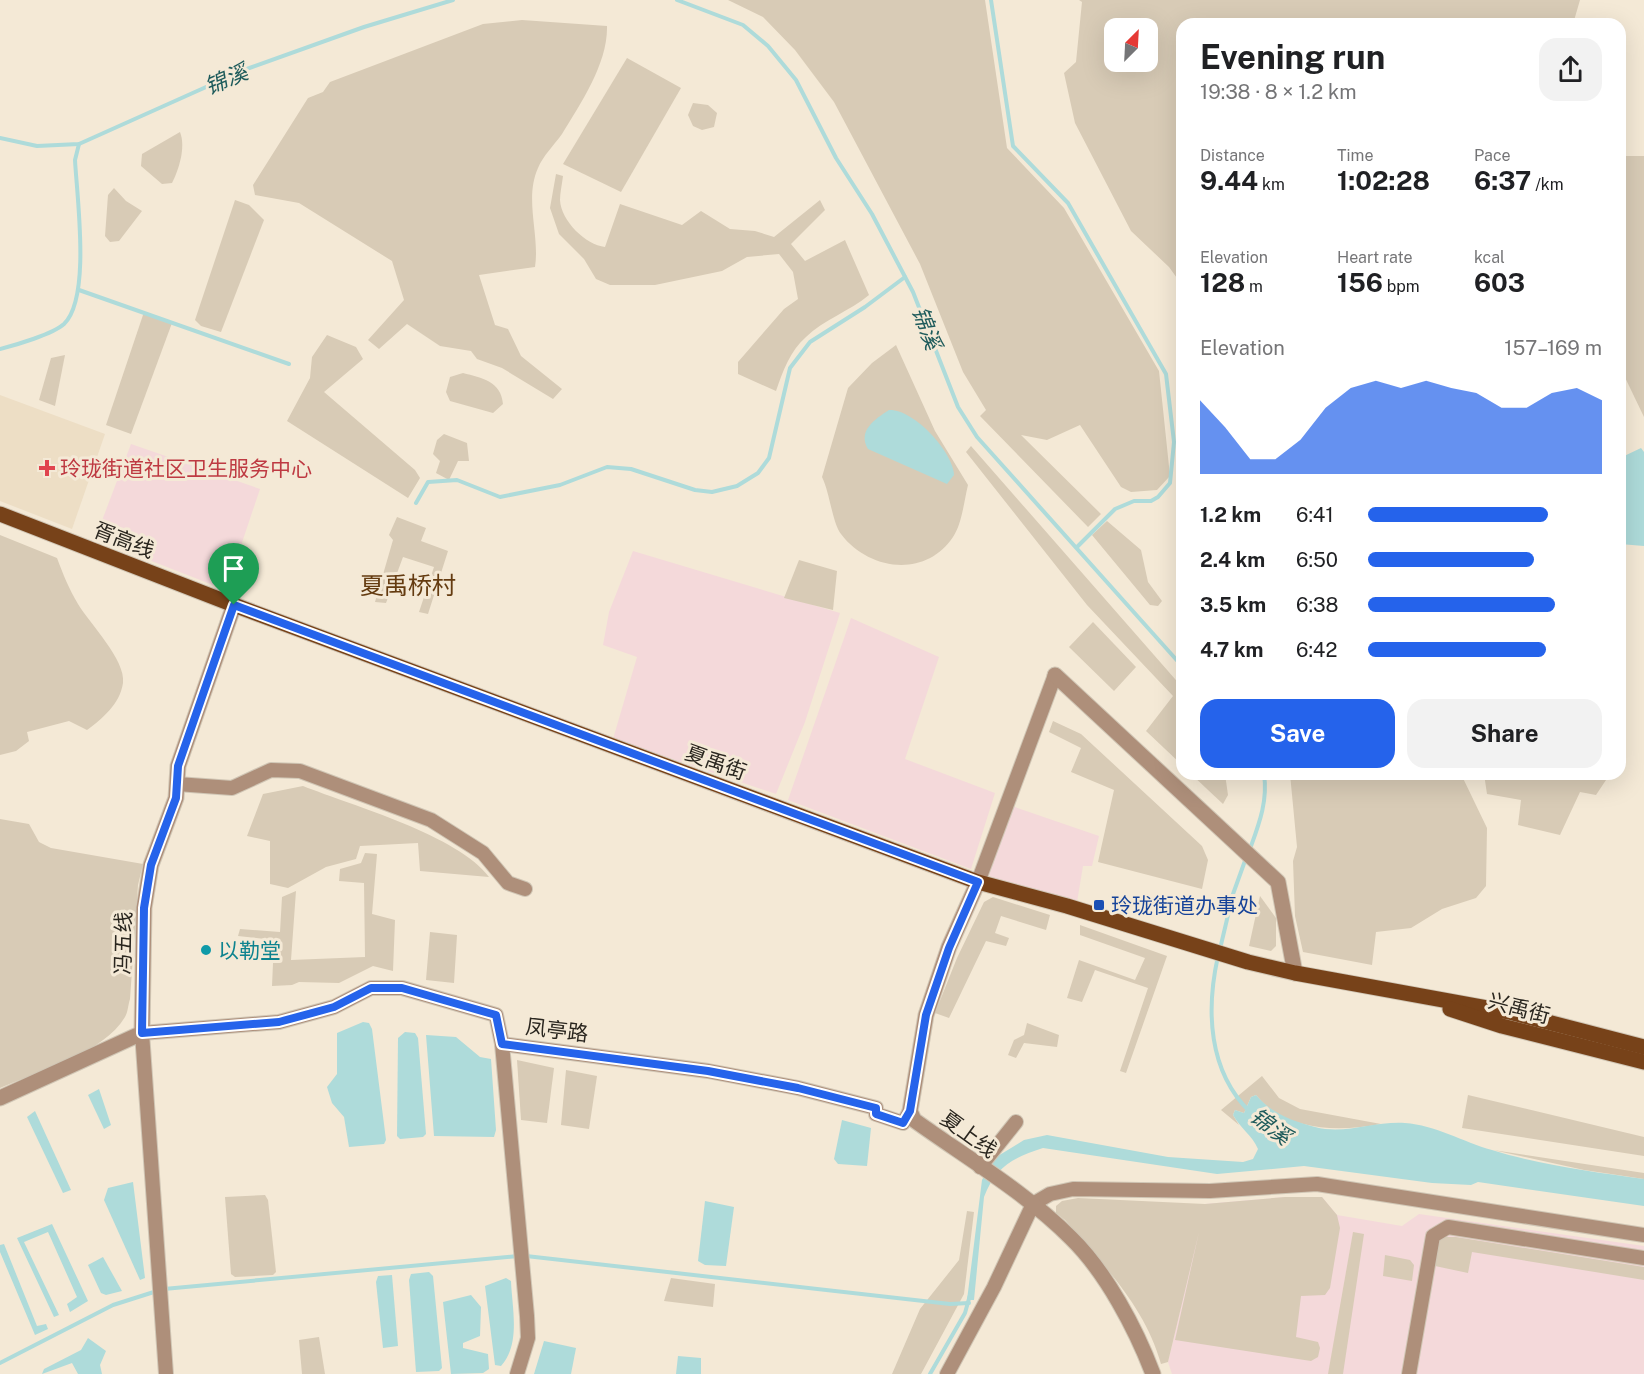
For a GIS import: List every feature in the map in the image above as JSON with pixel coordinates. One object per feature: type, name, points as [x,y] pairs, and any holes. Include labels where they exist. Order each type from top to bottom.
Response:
[{"type":"main road","name":"胥高线","points":[[0,514],[234,605]]},
{"type":"main road","name":"夏禹街","points":[[234,605],[978,882],[1067,906],[1248,962],[1295,973]]},
{"type":"main road","name":"兴禹街","points":[[1295,973],[1509,1012],[1644,1047]]},
{"type":"main road","name":"兴禹街","points":[[1384,989],[1502,1026],[1644,1062]]},
{"type":"street","name":"冯五线","points":[[142,1033],[144,908],[151,865],[176,798],[178,766],[234,605]]},
{"type":"street","points":[[978,882],[1055,675],[1278,882],[1295,973]]},
{"type":"street","points":[[177,784],[232,788],[271,770],[300,771],[431,820],[483,853],[508,883],[525,889]]},
{"type":"street","name":"夏上线","points":[[978,882],[949,948],[926,1015],[910,1111],[914,1120],[1033,1204],[1073,1239],[1108,1286],[1138,1335],[1152,1374]]},
{"type":"street","name":"凤亭路","points":[[142,1033],[279,1022],[334,1007],[371,988],[402,988],[496,1015],[502,1044],[708,1071],[798,1088],[876,1108],[876,1114],[903,1123],[910,1111]]},
{"type":"street","points":[[0,1098],[142,1033],[166,1374]]},
{"type":"street","points":[[502,1044],[527,1316],[528,1338],[518,1374]]},
{"type":"street","points":[[980,1167],[1016,1122]]},
{"type":"street","points":[[947,1374],[994,1287],[1033,1204],[1050,1194],[1073,1189],[1210,1191],[1317,1184],[1644,1235]]},
{"type":"street","points":[[1409,1374],[1433,1236],[1448,1227],[1644,1258]]},
{"type":"shaded area","points":[[728,0],[985,0],[1007,148],[1064,208],[1159,371],[1170,476],[1157,490],[1131,492],[1121,487],[1080,425],[1047,440],[1021,435],[1101,514],[1088,527],[980,416],[986,410],[963,372],[920,264],[834,102],[795,50],[763,17]]},
{"type":"shaded area","points":[[1079,0],[1580,0],[1575,18],[1176,18],[1176,277],[1169,267],[1131,231],[1075,123],[1064,73],[1076,62],[1082,2]]},
{"type":"shaded area","points":[[522,20],[607,26],[603,54],[592,82],[562,134],[543,159],[534,180],[532,205],[536,242],[535,267],[479,275],[495,325],[508,329],[521,356],[562,389],[553,399],[502,368],[477,359],[471,351],[440,346],[407,324],[379,349],[368,340],[404,300],[392,261],[299,203],[255,195],[253,185],[308,98],[323,92],[330,82],[483,24]]},
{"type":"shaded area","points":[[627,58],[681,88],[621,192],[563,164]]},
{"type":"shaded area","points":[[693,103],[708,105],[717,113],[714,127],[702,130],[693,126],[688,115]]},
{"type":"shaded area","points":[[180,132],[182,151],[177,171],[172,183],[162,184],[141,166],[142,154]]},
{"type":"shaded area","points":[[1626,156],[1644,156],[1644,417],[1626,380]]},
{"type":"shaded area","points":[[556,174],[563,176],[561,208],[570,224],[590,242],[605,247],[620,204],[682,225],[701,211],[730,229],[755,231],[774,237],[820,200],[825,210],[791,244],[805,261],[845,240],[869,295],[820,326],[800,343],[781,376],[776,391],[738,374],[738,362],[784,309],[798,299],[793,272],[779,254],[747,257],[722,271],[655,285],[610,285],[596,279],[584,259],[559,234],[550,208]]},
{"type":"shaded area","points":[[114,188],[126,201],[142,211],[119,241],[110,242],[105,236],[108,195]]},
{"type":"shaded area","points":[[235,200],[249,205],[264,220],[221,332],[201,326],[195,320]]},
{"type":"shaded area","points":[[144,312],[172,323],[131,434],[106,425]]},
{"type":"shaded area","points":[[327,335],[356,347],[363,359],[324,392],[415,470],[420,478],[408,498],[287,421],[310,378],[312,357]]},
{"type":"shaded area","points":[[896,345],[935,431],[968,485],[959,526],[953,537],[941,550],[927,559],[912,564],[897,565],[866,556],[841,534],[835,522],[822,477],[848,388],[872,363]]},
{"type":"shaded area","points":[[65,355],[55,406],[39,400],[51,358]]},
{"type":"shaded area","points":[[463,373],[494,385],[499,390],[503,404],[493,413],[450,401],[446,392],[450,377]]},
{"type":"shaded area","name":"玲珑街道社区卫生服务中心","points":[[0,395],[105,434],[72,529],[0,501]]},
{"type":"shaded area","points":[[444,434],[467,443],[469,461],[458,461],[449,480],[436,473],[440,461],[433,454],[437,440]]},
{"type":"shaded area","points":[[131,444],[260,489],[226,590],[95,539]]},
{"type":"shaded area","points":[[971,446],[1176,680],[1176,759],[1146,731],[1173,696],[1087,605],[966,452]]},
{"type":"shaded area","points":[[397,517],[426,528],[421,541],[448,551],[428,614],[419,612],[434,567],[403,557],[386,603],[375,602],[393,540],[389,535]]},
{"type":"shaded area","points":[[1107,521],[1141,550],[1148,582],[1162,601],[1158,606],[1150,605],[1092,535]]},
{"type":"shaded area","points":[[0,535],[57,558],[78,604],[119,664],[123,683],[114,704],[87,730],[69,721],[27,732],[29,741],[16,751],[0,755]]},
{"type":"shaded area","points":[[633,551],[840,613],[805,722],[776,794],[613,739],[637,657],[603,645],[609,612]]},
{"type":"shaded area","points":[[799,560],[837,571],[833,610],[784,598]]},
{"type":"shaded area","points":[[851,618],[939,657],[905,759],[995,793],[971,869],[788,800]]},
{"type":"shaded area","points":[[1093,622],[1136,667],[1114,691],[1069,647]]},
{"type":"shaded area","points":[[1053,721],[1081,734],[1202,846],[1208,860],[1202,889],[1098,862],[1114,790],[1071,772],[1081,748],[1049,732]]},
{"type":"shaded area","points":[[1197,780],[1226,780],[1228,795],[1223,804]]},
{"type":"shaded area","points":[[1291,780],[1464,780],[1487,828],[1486,886],[1476,898],[1442,909],[1411,928],[1376,932],[1372,965],[1303,952],[1295,916],[1293,861],[1297,847]]},
{"type":"shaded area","points":[[1485,780],[1606,780],[1596,795],[1580,792],[1560,835],[1518,825],[1521,800],[1487,794]]},
{"type":"shaded area","points":[[303,786],[430,835],[474,862],[489,877],[420,871],[418,843],[360,846],[356,859],[326,867],[288,888],[270,884],[270,841],[247,836],[263,794]]},
{"type":"shaded area","points":[[1012,806],[1099,836],[1092,866],[1083,866],[1077,902],[994,879],[989,875]]},
{"type":"shaded area","points":[[0,819],[29,824],[39,842],[51,848],[143,864],[138,885],[130,999],[125,1017],[115,1030],[86,1051],[0,1088]]},
{"type":"shaded area","points":[[365,853],[377,854],[372,914],[395,920],[393,971],[373,966],[339,983],[299,982],[292,985],[272,986],[274,940],[238,936],[240,929],[280,932],[282,897],[296,891],[291,960],[365,957],[364,883],[339,881],[340,869],[361,863]]},
{"type":"shaded area","points":[[1260,896],[1276,918],[1276,946],[1271,951],[1249,946]]},
{"type":"shaded area","points":[[993,897],[1050,915],[1046,930],[1001,916],[995,933],[1009,938],[1006,946],[986,941],[949,1018],[935,1013],[957,958],[984,902]]},
{"type":"shaded area","points":[[1080,925],[1167,956],[1126,1073],[1120,1071],[1148,988],[1095,970],[1082,1002],[1067,998],[1079,960],[1135,980],[1145,958],[1080,935]]},
{"type":"shaded area","points":[[430,932],[457,935],[454,983],[426,980]]},
{"type":"shaded area","points":[[1027,1023],[1059,1035],[1057,1047],[1024,1043],[1016,1058],[1008,1055],[1014,1040],[1024,1035]]},
{"type":"shaded area","points":[[517,1060],[554,1068],[547,1123],[521,1120]]},
{"type":"shaded area","points":[[566,1070],[597,1076],[589,1129],[561,1125]]},
{"type":"shaded area","points":[[1262,1076],[1279,1098],[1300,1109],[1381,1124],[1331,1128],[1298,1123],[1268,1107],[1256,1095],[1251,1097],[1244,1113],[1235,1110],[1233,1115],[1239,1125],[1221,1110]]},
{"type":"shaded area","points":[[1468,1095],[1644,1137],[1644,1156],[1462,1128]]},
{"type":"shaded area","points":[[1493,1150],[1644,1173],[1644,1179],[1584,1170]]},
{"type":"shaded area","points":[[265,1195],[268,1200],[276,1272],[273,1275],[235,1277],[231,1274],[225,1197]]},
{"type":"shaded area","points":[[1285,1197],[1322,1197],[1337,1215],[1402,1226],[1419,1214],[1644,1246],[1644,1374],[1172,1374],[1168,1362],[1205,1204]]},
{"type":"shaded area","points":[[1285,1197],[1322,1197],[1337,1215],[1340,1228],[1330,1288],[1325,1295],[1301,1296],[1296,1337],[1318,1342],[1320,1348],[1318,1357],[1311,1361],[1175,1340],[1199,1232],[1168,1362],[1161,1364],[1145,1323],[1134,1305],[1094,1253],[1056,1213],[1056,1206],[1062,1201],[1078,1198],[1205,1204]]},
{"type":"shaded area","points":[[967,1211],[974,1212],[964,1294],[921,1374],[892,1374],[920,1309],[959,1260]]},
{"type":"shaded area","points":[[1353,1232],[1364,1234],[1343,1374],[1328,1374]]},
{"type":"shaded area","points":[[1443,1237],[1456,1237],[1644,1267],[1644,1280],[1472,1252],[1468,1273],[1435,1266],[1438,1242]]},
{"type":"shaded area","points":[[1385,1255],[1410,1260],[1414,1265],[1412,1281],[1383,1276]]},
{"type":"shaded area","points":[[671,1278],[715,1284],[713,1307],[664,1301]]},
{"type":"shaded area","points":[[319,1337],[325,1374],[302,1374],[299,1340]]},
{"type":"water","points":[[889,410],[910,416],[940,444],[952,466],[954,475],[947,484],[868,449],[865,443],[866,431],[873,422]]},
{"type":"water","points":[[1641,448],[1644,452],[1644,546],[1626,544],[1626,455]]},
{"type":"water","points":[[363,1022],[369,1023],[372,1029],[386,1140],[384,1144],[349,1147],[344,1117],[332,1103],[327,1087],[337,1074],[337,1033]]},
{"type":"water","points":[[405,1032],[415,1033],[418,1038],[426,1134],[423,1137],[400,1139],[397,1136],[398,1038]]},
{"type":"water","points":[[426,1035],[456,1037],[480,1057],[491,1059],[496,1130],[494,1137],[434,1136]]},
{"type":"water","points":[[99,1089],[111,1125],[104,1129],[88,1095]]},
{"type":"water","points":[[1256,1095],[1268,1107],[1283,1116],[1315,1127],[1348,1129],[1393,1123],[1416,1124],[1481,1147],[1529,1160],[1644,1179],[1644,1206],[1478,1182],[1471,1185],[1432,1183],[1304,1166],[1217,1174],[1043,1148],[1023,1155],[1007,1165],[994,1178],[984,1197],[974,1300],[967,1300],[982,1180],[993,1159],[1024,1140],[1047,1135],[1168,1157],[1243,1162],[1253,1159],[1258,1149],[1233,1115],[1235,1110],[1244,1113],[1251,1097]]},
{"type":"water","points":[[35,1111],[71,1190],[63,1193],[27,1117]]},
{"type":"water","points":[[842,1120],[871,1128],[867,1166],[838,1164],[834,1159]]},
{"type":"water","points":[[133,1182],[145,1278],[140,1280],[104,1200],[108,1188]]},
{"type":"water","points":[[705,1201],[734,1207],[726,1266],[705,1265],[698,1261]]},
{"type":"water","points":[[52,1224],[88,1301],[70,1312],[67,1304],[77,1297],[48,1232],[24,1242],[59,1315],[54,1317],[17,1238]]},
{"type":"water","points":[[4,1244],[37,1326],[46,1324],[48,1329],[35,1335],[0,1252],[0,1245]]},
{"type":"water","points":[[103,1257],[122,1291],[106,1295],[101,1293],[88,1265]]},
{"type":"water","points":[[429,1272],[433,1276],[442,1368],[439,1371],[416,1372],[409,1280],[411,1274]]},
{"type":"water","points":[[392,1275],[398,1346],[383,1348],[376,1282],[378,1276]]},
{"type":"water","points":[[506,1278],[511,1281],[514,1325],[511,1347],[501,1366],[495,1365],[485,1286]]},
{"type":"water","points":[[471,1295],[481,1307],[480,1336],[463,1343],[463,1348],[488,1354],[489,1369],[483,1373],[451,1374],[443,1302]]},
{"type":"water","points":[[88,1338],[106,1351],[100,1365],[102,1374],[78,1374],[72,1363],[42,1374],[44,1369],[81,1350]]},
{"type":"water","points":[[544,1341],[576,1348],[571,1374],[534,1374]]},
{"type":"water","points":[[678,1356],[701,1358],[701,1374],[676,1374]]},
{"type":"waterway","name":"锦溪","points":[[0,138],[37,146],[79,144],[244,70],[364,27],[453,0]]},
{"type":"waterway","name":"锦溪","points":[[677,0],[743,25],[768,46],[796,80],[836,158],[872,214],[913,292],[958,407],[977,437],[1176,659]]},
{"type":"waterway","points":[[991,0],[1013,146],[1068,203],[1166,374],[1174,442],[1170,483],[1158,497],[1151,501],[1134,501],[1115,509],[1077,547]]},
{"type":"waterway","points":[[0,349],[52,332],[64,324],[72,311],[80,271],[80,222],[75,160],[79,144]]},
{"type":"waterway","points":[[416,503],[428,482],[457,480],[500,497],[560,485],[607,467],[631,469],[695,490],[712,492],[737,486],[758,473],[769,458],[790,368],[810,342],[865,307],[905,277]]},
{"type":"waterway","points":[[79,290],[289,364]]},
{"type":"waterway","name":"锦溪","points":[[1250,849],[1264,803],[1265,780]]},
{"type":"waterway","name":"锦溪","points":[[1220,949],[1233,894],[1246,858]]},
{"type":"waterway","name":"锦溪","points":[[1218,956],[1212,997],[1214,1039],[1218,1059],[1236,1096],[1250,1112]]},
{"type":"waterway","points":[[164,1289],[518,1256]]},
{"type":"waterway","points":[[526,1256],[950,1304],[969,1303]]},
{"type":"waterway","points":[[0,1363],[113,1305],[157,1291]]},
{"type":"waterway","points":[[930,1374],[965,1313],[970,1295]]},
{"type":"place","name":"玲珑街道社区卫生服务中心","points":[[47,468]]},
{"type":"place","name":"玲珑街道办事处","points":[[1099,905]]},
{"type":"place","name":"以勒堂","points":[[206,950]]},
{"type":"district","name":"夏禹桥村","points":[[408,585]]},
{"type":"route","points":[[234,605],[978,882],[949,948],[926,1015],[910,1111],[903,1123],[876,1114],[876,1108],[798,1088],[708,1071],[502,1044],[496,1015],[462,1003],[402,988],[371,988],[334,1007],[279,1022],[142,1033],[144,908],[151,865],[176,798],[178,766],[234,605]]}]
